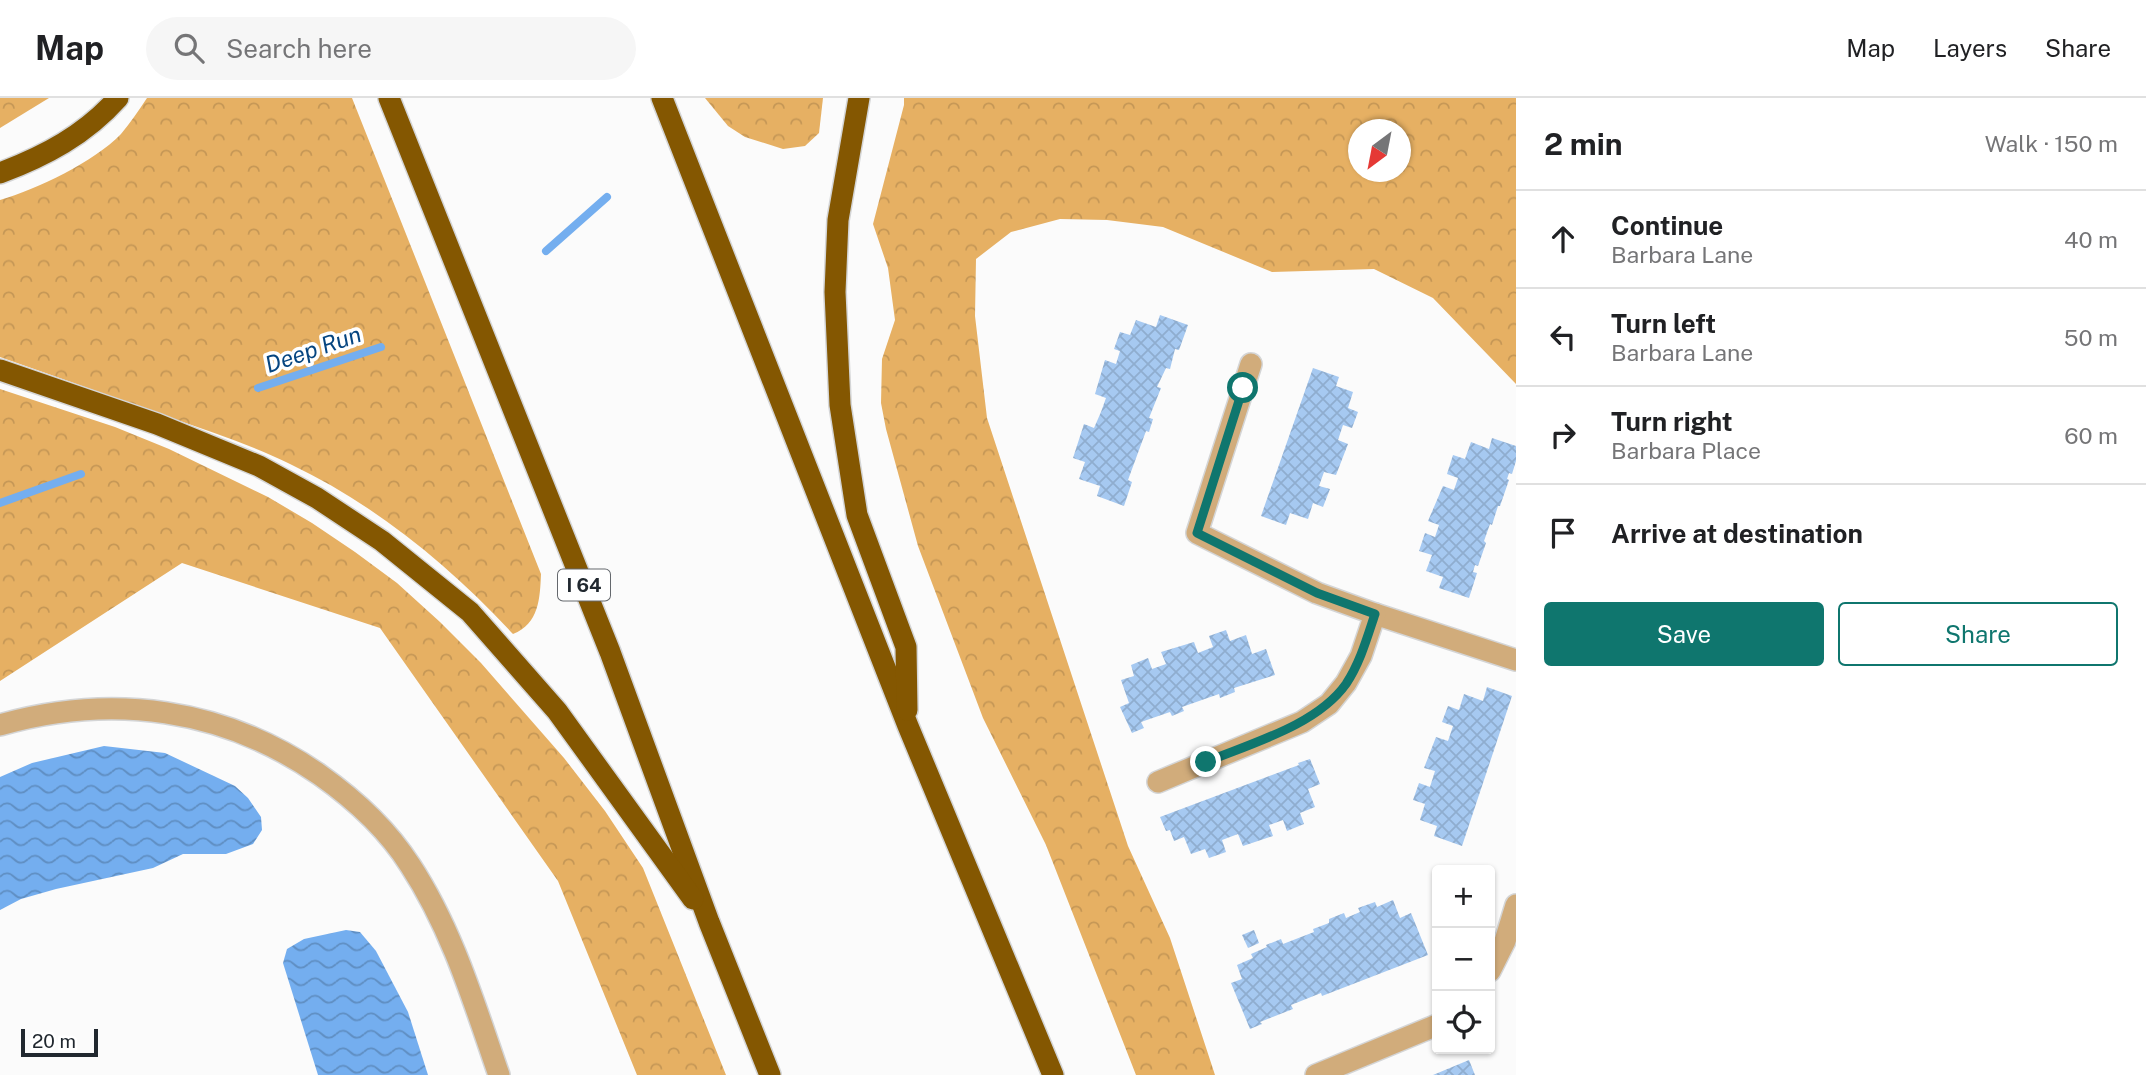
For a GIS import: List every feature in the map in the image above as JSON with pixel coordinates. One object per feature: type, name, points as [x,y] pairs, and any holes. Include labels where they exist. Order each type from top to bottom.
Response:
[{"type":"highway","points":[[0,173],[33,161],[74,137],[118,98]]},
{"type":"highway","name":"I 64","points":[[389,98],[610,652],[709,922],[770,1075]]},
{"type":"highway","points":[[662,98],[908,726],[1053,1075]]},
{"type":"highway","points":[[859,98],[838,220],[835,292],[840,405],[857,515],[906,647],[908,726]]},
{"type":"highway","points":[[0,370],[157,424],[259,466],[317,498],[382,541],[470,612],[557,711],[709,922]]},
{"type":"street","points":[[1251,364],[1197,533],[1317,593],[1516,660]]},
{"type":"street","points":[[1158,782],[1302,722],[1329,704],[1346,683],[1361,656],[1375,614]]},
{"type":"street","points":[[0,725],[66,710],[145,710],[180,715],[237,730],[299,760],[361,807],[409,862],[435,905],[452,942],[499,1075]]},
{"type":"street","points":[[1495,964],[1510,943],[1516,905]]},
{"type":"street","points":[[1316,1075],[1432,1027]]},
{"type":"green space","points":[[0,98],[49,98],[0,128]]},
{"type":"green space","points":[[147,98],[352,98],[541,574],[536,609],[522,630],[513,634],[463,584],[410,538],[322,480],[246,445],[0,357],[0,200],[47,182],[96,155],[121,134]]},
{"type":"green space","points":[[705,98],[823,98],[819,133],[805,146],[783,149],[745,137],[728,126]]},
{"type":"green space","points":[[904,98],[1516,98],[1516,384],[1433,298],[1374,269],[1272,272],[1163,227],[1107,220],[1060,219],[1011,232],[976,259],[975,316],[987,418],[1128,846],[1170,938],[1215,1075],[1136,1075],[1046,845],[983,718],[918,546],[886,429],[881,403],[882,359],[895,320],[888,268],[873,224]]},
{"type":"green space","points":[[0,389],[115,427],[169,449],[268,497],[355,552],[397,583],[440,622],[481,663],[564,758],[605,811],[643,868],[726,1075],[637,1075],[558,881],[380,628],[182,563],[0,681]]},
{"type":"water","points":[[104,746],[165,753],[235,786],[248,798],[261,817],[262,830],[253,844],[226,854],[183,854],[153,868],[56,889],[21,899],[0,910],[0,777],[32,763]]},
{"type":"water","points":[[346,930],[360,932],[376,951],[408,1012],[428,1075],[318,1075],[283,963],[287,949],[304,939]]},
{"type":"building","points":[[1160,315],[1188,325],[1179,350],[1175,349],[1170,369],[1166,368],[1157,387],[1161,388],[1149,418],[1153,419],[1128,480],[1132,482],[1124,506],[1097,496],[1100,486],[1079,479],[1085,462],[1073,458],[1084,424],[1094,428],[1101,412],[1106,398],[1095,394],[1105,360],[1116,364],[1120,351],[1114,349],[1120,332],[1130,335],[1136,320],[1156,327]]},
{"type":"building","points":[[1313,368],[1339,377],[1336,386],[1353,392],[1348,408],[1358,412],[1352,428],[1343,425],[1338,440],[1348,444],[1336,475],[1324,472],[1319,486],[1330,489],[1323,507],[1313,503],[1308,519],[1290,513],[1286,525],[1261,516]]},
{"type":"building","points":[[1492,438],[1516,446],[1516,461],[1512,474],[1509,473],[1500,506],[1492,525],[1490,524],[1478,566],[1475,565],[1473,572],[1477,573],[1469,598],[1439,588],[1443,577],[1426,571],[1432,555],[1419,551],[1425,533],[1435,537],[1439,525],[1428,521],[1443,486],[1454,490],[1458,478],[1447,474],[1453,455],[1465,459],[1471,442],[1489,449]]},
{"type":"building","points":[[1226,630],[1230,641],[1246,635],[1252,654],[1266,649],[1275,675],[1234,688],[1235,692],[1220,698],[1219,694],[1182,707],[1184,711],[1172,716],[1170,712],[1141,722],[1144,728],[1132,733],[1120,707],[1129,703],[1121,680],[1134,676],[1131,665],[1148,658],[1152,669],[1166,664],[1161,652],[1194,642],[1198,653],[1213,647],[1209,636]]},
{"type":"building","points":[[1487,687],[1512,696],[1462,846],[1434,836],[1437,826],[1420,820],[1425,804],[1413,800],[1419,783],[1430,787],[1435,771],[1424,768],[1436,737],[1448,741],[1453,726],[1442,722],[1448,706],[1459,710],[1464,694],[1483,701]]},
{"type":"building","points":[[1310,759],[1320,784],[1308,789],[1315,807],[1300,813],[1304,824],[1287,831],[1283,820],[1269,825],[1273,836],[1243,846],[1238,834],[1222,840],[1226,852],[1209,858],[1205,849],[1191,854],[1184,837],[1174,841],[1170,830],[1166,831],[1160,817]]},
{"type":"building","points":[[1393,900],[1400,918],[1411,913],[1428,955],[1322,996],[1321,993],[1291,1005],[1293,1009],[1260,1022],[1262,1024],[1250,1029],[1231,983],[1242,979],[1237,965],[1253,958],[1251,954],[1267,947],[1266,945],[1281,939],[1283,944],[1314,932],[1313,929],[1344,913],[1346,918],[1360,912],[1358,908],[1375,902],[1377,907]]},
{"type":"building","points":[[1254,930],[1259,943],[1248,948],[1242,935]]},
{"type":"building","points":[[1469,1060],[1475,1075],[1433,1075]]},
{"type":"waterway","name":"Deep Run","points":[[546,251],[607,197]]},
{"type":"waterway","name":"Deep Run","points":[[258,388],[381,347]]},
{"type":"waterway","name":"Deep Run","points":[[0,503],[81,474]]},
{"type":"route","points":[[1206,762],[1302,722],[1329,704],[1346,683],[1361,656],[1375,614],[1317,593],[1197,533],[1243,388]]}]
